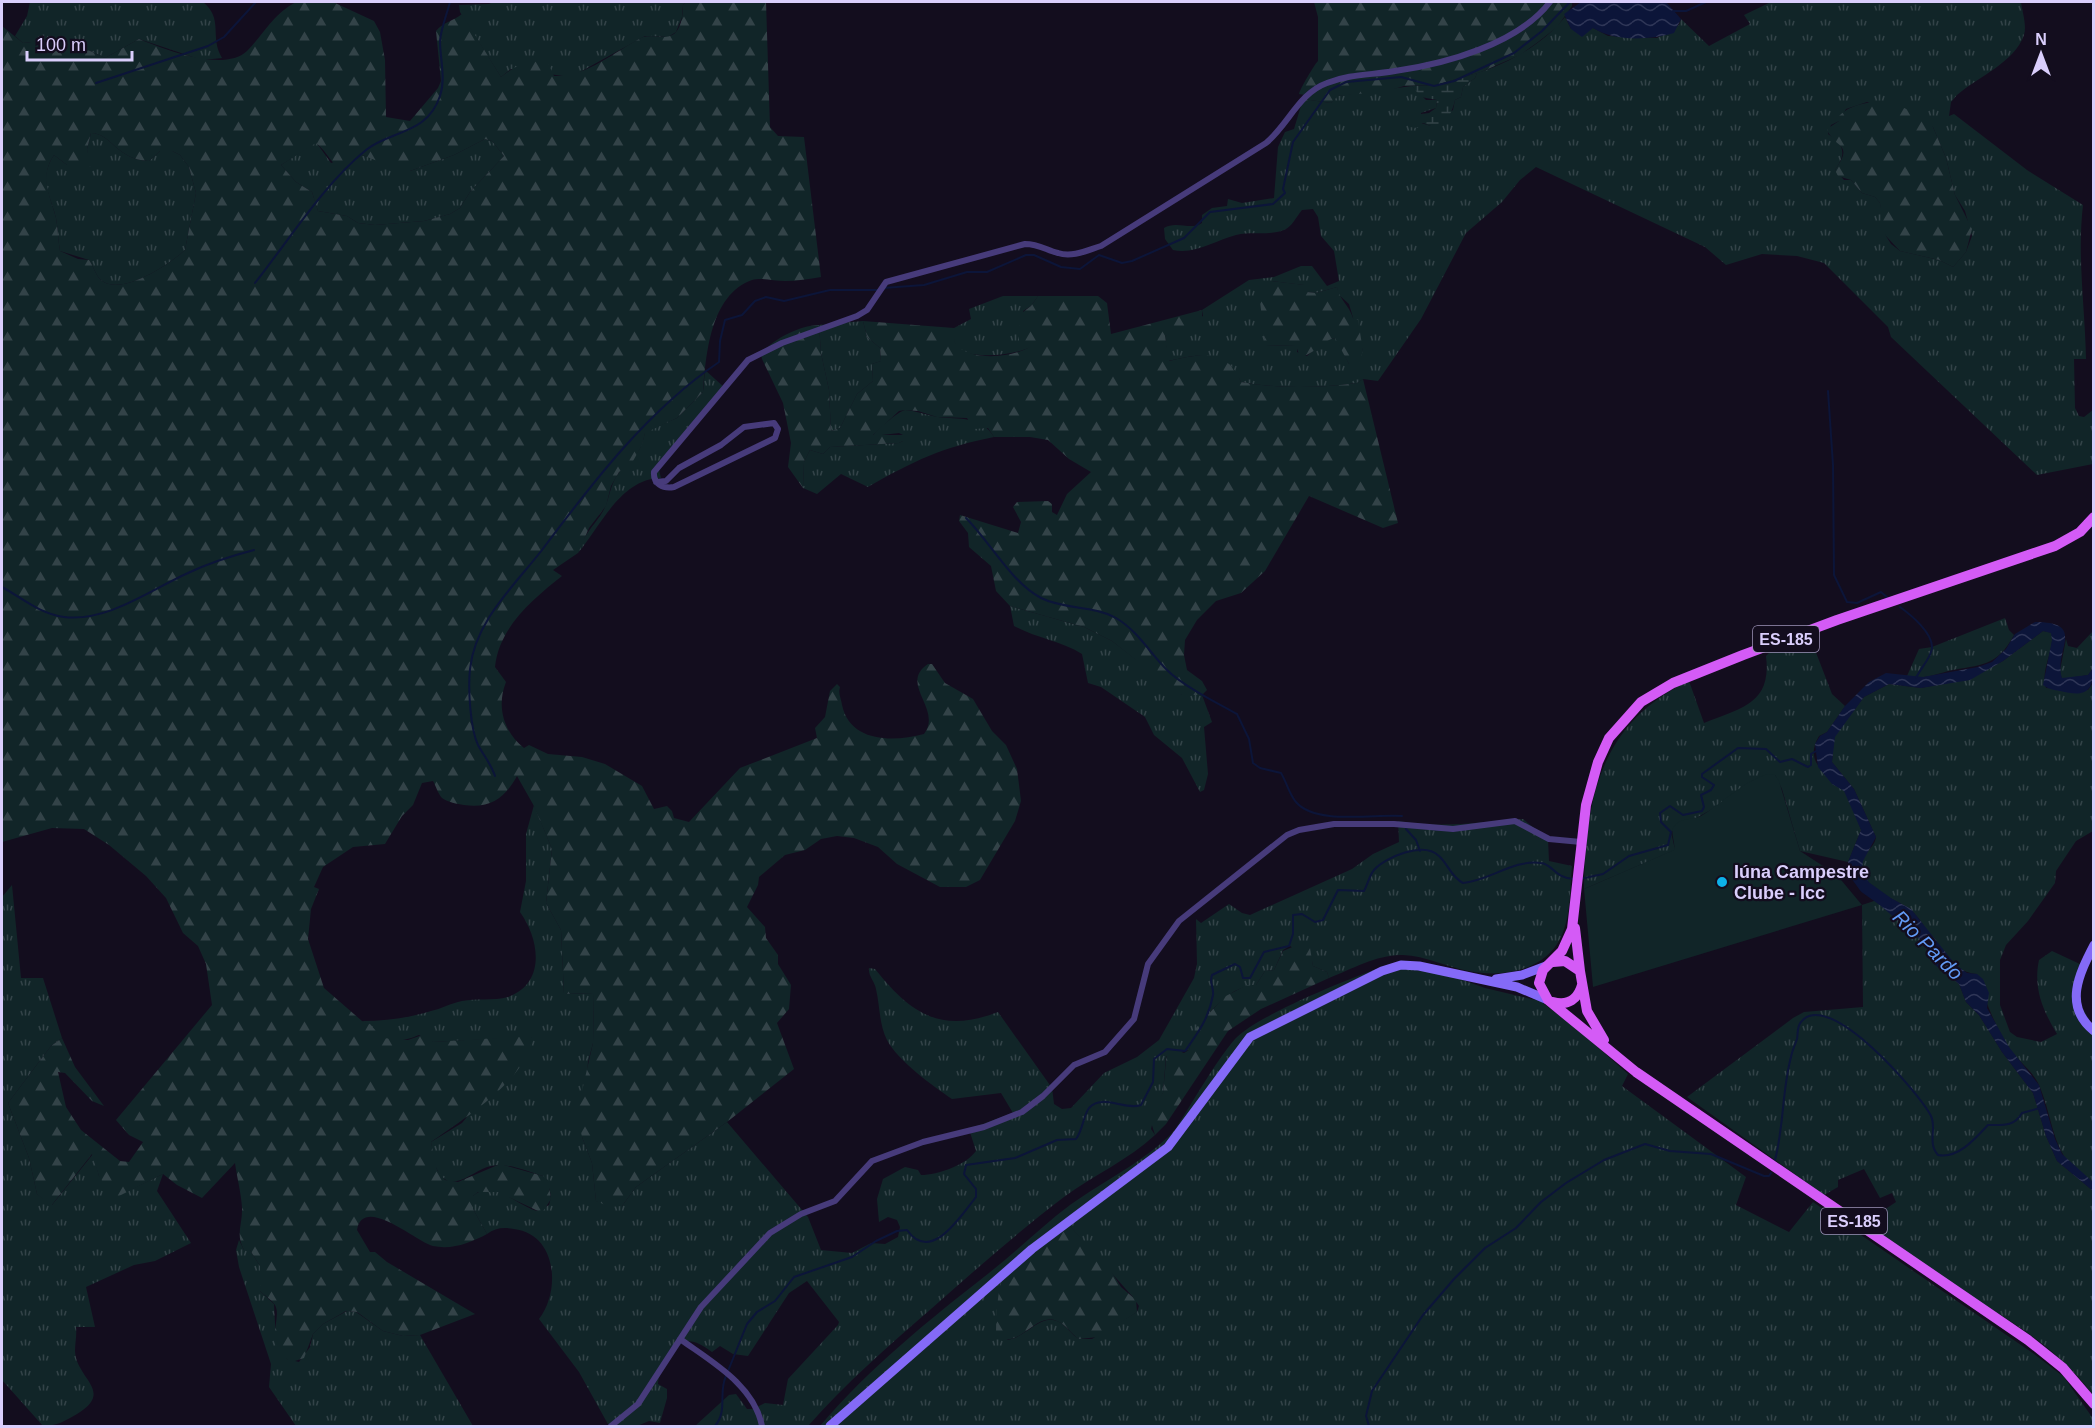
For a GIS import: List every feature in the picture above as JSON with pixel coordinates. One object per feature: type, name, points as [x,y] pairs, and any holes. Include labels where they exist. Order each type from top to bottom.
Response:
[{"type":"main road","name":"ES-185","points":[[1608,1046],[1587,1011],[1574,919],[1575,900],[1581,842],[1591,782],[1609,738],[1627,715],[1654,693],[1673,682],[1837,620],[2055,546],[2080,532],[2094,517]]},
{"type":"main road","name":"ES-185","points":[[1574,919],[1568,941],[1539,983],[1551,1001],[1643,1077],[2035,1345],[2063,1368],[2094,1404]]},
{"type":"main road","points":[[2094,945],[2078,978],[2075,998],[2079,1013],[2094,1031]]},
{"type":"main road","points":[[1485,979],[1522,975],[1565,961],[1580,971]]},
{"type":"main road","points":[[830,1426],[1032,1249],[1168,1147],[1250,1036],[1392,967],[1419,966],[1485,979],[1517,987],[1551,1001],[1570,1002],[1578,995],[1582,985]]},
{"type":"street","points":[[656,482],[666,481],[679,468],[721,445],[744,427],[763,423],[776,426],[777,432],[772,441],[674,487],[664,488],[656,482],[654,472],[748,360],[782,343],[857,316],[867,310],[885,282],[1026,244],[1042,246],[1063,254],[1101,246],[1266,143],[1279,132],[1301,102],[1316,89],[1348,77],[1410,69],[1482,48],[1520,29],[1550,2]]},
{"type":"street","points":[[611,1426],[638,1404],[701,1307],[730,1279],[759,1242],[801,1214],[835,1200],[872,1161],[922,1142],[984,1127],[1022,1112],[1043,1096],[1074,1065],[1105,1052],[1134,1019],[1148,964],[1179,921],[1287,835],[1299,830],[1334,824],[1394,824],[1444,829],[1515,821],[1544,837],[1581,842]]},
{"type":"street","points":[[680,1339],[730,1376],[749,1397],[762,1426]]},
{"type":"green space","points":[[30,2],[203,2],[213,15],[216,43],[222,58],[202,60],[139,39],[105,58],[65,44],[23,43],[15,36],[27,16]]},
{"type":"green space","points":[[296,2],[333,2],[374,21],[380,32],[385,60],[386,117],[410,121],[438,88],[441,81],[436,31],[462,14],[501,77],[522,64],[533,61],[547,61],[554,76],[566,76],[588,69],[641,38],[672,35],[680,26],[683,5],[686,2],[766,2],[770,127],[778,136],[804,137],[821,277],[790,281],[752,280],[738,288],[727,299],[713,328],[706,361],[703,392],[677,418],[645,433],[642,445],[633,461],[619,472],[611,486],[606,506],[589,528],[578,553],[553,570],[562,576],[529,604],[503,639],[495,667],[506,682],[502,701],[504,718],[511,734],[524,748],[529,745],[548,754],[582,757],[605,764],[642,786],[654,809],[667,806],[674,818],[689,822],[740,768],[817,738],[815,728],[825,717],[830,691],[837,684],[840,687],[842,705],[847,717],[854,727],[864,733],[887,738],[924,734],[928,725],[928,715],[917,680],[920,672],[928,664],[932,664],[945,683],[973,699],[992,731],[1006,745],[1017,769],[1021,801],[1015,821],[980,880],[966,887],[940,887],[897,864],[878,847],[854,838],[837,836],[821,839],[805,850],[785,855],[759,877],[758,885],[747,907],[765,927],[766,938],[778,955],[778,964],[791,985],[789,1009],[777,1023],[794,1069],[727,1122],[636,1187],[622,1206],[610,1207],[596,1201],[592,1163],[582,1137],[577,1113],[593,1043],[594,993],[564,994],[561,930],[546,903],[552,849],[534,806],[517,776],[502,796],[489,803],[473,806],[444,799],[433,781],[422,783],[413,805],[402,816],[385,844],[353,847],[323,867],[314,887],[319,889],[311,909],[308,939],[324,988],[362,1021],[370,1024],[382,1038],[408,1040],[425,1034],[433,1042],[532,1036],[529,1051],[508,1082],[476,1110],[431,1142],[437,1170],[445,1180],[458,1182],[500,1164],[543,1176],[548,1180],[551,1199],[544,1210],[538,1211],[498,1192],[478,1192],[473,1196],[473,1209],[487,1234],[454,1246],[433,1246],[380,1218],[369,1217],[361,1220],[357,1230],[370,1252],[375,1252],[387,1262],[475,1314],[420,1335],[403,1336],[383,1331],[357,1312],[346,1311],[323,1324],[313,1334],[304,1358],[292,1362],[277,1348],[275,1333],[277,1311],[274,1303],[260,1291],[260,1266],[250,1250],[244,1250],[241,1244],[242,1207],[235,1163],[202,1198],[177,1185],[163,1174],[113,1199],[99,1176],[92,1154],[51,1206],[37,1194],[29,1158],[8,1103],[51,1046],[62,1038],[75,1067],[104,1106],[92,1101],[65,1073],[58,1072],[66,1107],[81,1130],[120,1161],[129,1162],[143,1142],[129,1135],[116,1120],[212,1005],[206,964],[198,946],[183,933],[166,898],[146,876],[109,845],[84,829],[52,828],[2,842],[2,26],[23,43],[66,44],[105,58],[139,39],[194,57],[224,60],[237,57],[247,51],[275,18]],"holes":[[[91,133],[104,137],[122,152],[138,160],[149,161],[160,151],[172,151],[180,155],[189,167],[196,193],[185,250],[157,270],[132,282],[110,284],[99,278],[89,260],[78,259],[60,251],[56,218],[47,186],[47,171],[54,155],[67,165],[91,167],[87,149]],[[485,139],[492,141],[504,156],[470,192],[460,208],[450,214],[424,221],[375,225],[358,223],[347,216],[318,211],[312,192],[296,182],[281,165],[316,143],[339,166],[344,166],[360,154],[404,172],[454,155]]]},
{"type":"green space","points":[[493,2],[686,2],[683,5],[682,17],[676,32],[668,37],[645,36],[571,77],[511,69],[501,77],[460,12],[459,5]]},
{"type":"green space","points":[[1314,2],[1572,2],[1572,6],[1557,27],[1538,42],[1520,55],[1481,72],[1436,85],[1404,86],[1387,91],[1338,96],[1331,103],[1303,99],[1305,95],[1299,94],[1318,61],[1318,17]]},
{"type":"green space","points":[[1771,2],[2021,2],[2025,27],[2019,45],[2004,61],[1957,95],[1951,102],[1949,116],[1954,114],[2027,170],[2083,205],[2081,262],[2086,359],[2074,359],[2075,408],[2079,416],[2084,417],[2093,410],[2093,464],[2037,475],[1891,337],[1888,327],[1824,263],[1797,256],[1762,254],[1726,265],[1705,247],[1536,167],[1520,180],[1502,202],[1466,233],[1421,319],[1378,381],[1363,379],[1357,383],[1314,387],[1270,386],[1241,382],[1228,367],[1207,356],[1192,356],[1168,361],[1165,336],[1203,316],[1202,310],[1249,280],[1274,277],[1301,266],[1312,266],[1327,286],[1339,281],[1334,251],[1321,236],[1318,217],[1313,209],[1302,210],[1292,224],[1284,230],[1236,235],[1189,250],[1173,250],[1165,239],[1164,228],[1174,225],[1193,226],[1202,223],[1202,215],[1212,208],[1227,206],[1228,199],[1242,203],[1274,198],[1278,147],[1285,132],[1294,129],[1303,99],[1331,103],[1337,96],[1412,86],[1426,100],[1437,100],[1436,108],[1421,113],[1421,123],[1431,126],[1453,110],[1455,100],[1461,97],[1463,87],[1475,78],[1477,73],[1502,64],[1536,44],[1565,17],[1571,29],[1593,28],[1608,36],[1657,38],[1679,25],[1681,19],[1709,46],[1750,24],[1744,15]],"holes":[[[1867,102],[1933,127],[1946,158],[1955,195],[1965,211],[1972,236],[1966,252],[1953,267],[1939,260],[1900,251],[1891,244],[1886,236],[1880,203],[1875,197],[1862,193],[1851,180],[1844,180],[1835,170],[1841,159],[1842,150],[1838,142],[1828,134],[1831,125],[1839,121],[1846,109]],[[1271,281],[1304,285],[1306,292],[1316,293],[1337,287],[1338,294],[1349,304],[1363,351],[1349,364],[1336,338],[1324,340],[1307,356],[1297,352],[1297,346],[1265,345]]]},
{"type":"green space","points":[[1477,73],[1475,78],[1463,87],[1461,97],[1455,100],[1444,122],[1436,126],[1422,123],[1418,128],[1409,127],[1409,121],[1413,115],[1429,113],[1436,108],[1437,100],[1421,97],[1412,86],[1436,85]]},
{"type":"green space","points":[[1889,101],[1915,113],[1933,127],[1946,158],[1955,195],[1972,229],[1966,252],[1953,267],[1939,260],[1900,251],[1886,236],[1882,227],[1880,203],[1875,197],[1862,193],[1851,180],[1838,176],[1835,170],[1841,161],[1843,150],[1827,129],[1839,121],[1839,116],[1850,108]]},
{"type":"green space","points":[[91,133],[104,137],[122,152],[138,160],[149,161],[160,151],[172,151],[180,155],[189,167],[196,193],[185,250],[157,270],[132,282],[110,284],[99,278],[89,260],[60,251],[56,218],[46,179],[49,164],[54,155],[67,165],[88,158],[87,149]]},
{"type":"green space","points":[[485,139],[492,141],[504,156],[470,192],[460,208],[450,214],[424,221],[375,225],[358,223],[347,216],[318,211],[312,192],[296,182],[281,165],[316,142],[331,163],[359,154],[410,171],[454,155]]},
{"type":"green space","points":[[1271,281],[1305,285],[1307,292],[1316,293],[1337,287],[1353,318],[1358,320],[1363,351],[1359,363],[1349,364],[1335,338],[1300,357],[1296,346],[1265,345],[1260,301],[1266,283]]},
{"type":"green space","points":[[1003,296],[1038,296],[1031,306],[1023,311],[1032,346],[1016,352],[994,355],[972,354],[957,347],[954,341],[954,328],[971,319],[969,309]]},
{"type":"green space","points":[[1038,296],[1098,296],[1107,303],[1111,334],[1202,310],[1202,321],[1199,325],[1165,336],[1169,361],[1211,356],[1228,363],[1241,382],[1284,387],[1314,387],[1357,383],[1363,379],[1398,523],[1383,528],[1309,496],[1265,571],[1241,593],[1216,601],[1197,620],[1185,640],[1184,655],[1187,670],[1202,681],[1207,690],[1202,695],[1182,695],[1162,687],[1136,660],[1112,641],[1084,627],[1010,606],[996,591],[991,566],[969,547],[968,533],[959,521],[960,515],[1018,533],[1021,522],[1013,507],[1017,502],[1048,501],[1052,504],[1052,512],[1057,515],[1067,494],[1091,472],[1069,459],[1048,440],[1030,437],[994,437],[988,428],[974,429],[967,418],[937,417],[918,411],[905,410],[899,411],[873,435],[903,435],[903,441],[899,443],[830,447],[823,454],[810,450],[804,462],[803,488],[788,467],[791,443],[783,403],[761,353],[773,342],[795,330],[819,325],[821,353],[829,390],[831,431],[840,428],[857,394],[873,381],[872,364],[881,361],[880,348],[867,337],[863,321],[954,328],[955,343],[961,349],[980,355],[1003,355],[1031,346],[1019,342],[1019,315],[1031,306]]},
{"type":"green space","points":[[863,321],[867,337],[880,348],[881,361],[872,364],[873,381],[857,394],[840,428],[831,431],[829,390],[821,353],[819,325]]},
{"type":"green space","points":[[705,370],[725,388],[659,470],[661,478],[647,480],[634,486],[623,495],[578,553],[584,538],[606,505],[612,485],[622,468],[637,452],[645,432],[677,418],[703,392]]},
{"type":"green space","points":[[905,410],[976,422],[989,430],[994,437],[959,445],[929,456],[868,487],[841,474],[817,494],[803,488],[804,462],[810,450],[823,454],[830,447],[899,443],[903,441],[903,435],[899,433],[873,436]]},
{"type":"green space","points":[[1010,606],[1084,627],[1112,641],[1182,695],[1202,695],[1212,722],[1204,727],[1208,774],[1204,790],[1200,792],[1182,758],[1154,735],[1145,717],[1101,687],[1088,683],[1082,654],[1014,626]]},
{"type":"green space","points":[[2005,618],[2009,630],[2014,635],[2001,654],[1994,659],[1987,663],[1928,676],[1907,676],[1919,649],[1932,647]]},
{"type":"green space","points":[[2043,631],[2052,633],[2045,674],[2046,688],[2088,690],[2093,683],[2093,831],[2076,841],[2056,871],[2055,883],[2028,921],[2006,945],[2000,960],[2000,1005],[2010,1032],[2017,1037],[2041,1042],[2057,1034],[2040,999],[2037,980],[2039,960],[2052,951],[2082,965],[2080,1004],[2093,1026],[2093,1182],[2069,1163],[2062,1151],[2056,1140],[2039,1085],[2005,1040],[1991,1013],[1977,974],[1957,967],[1941,950],[1913,912],[1876,890],[1865,877],[1862,869],[1863,859],[1876,837],[1854,789],[1832,762],[1834,737],[1864,697],[1889,684],[1921,688],[1970,679],[2003,661]]},
{"type":"green space","points":[[2093,631],[2093,668],[2088,675],[2062,679],[2060,671],[2066,639],[2068,646],[2077,648]]},
{"type":"green space","points":[[1810,637],[1832,694],[1845,706],[1827,732],[1819,736],[1814,754],[1820,768],[1847,794],[1861,830],[1848,862],[1800,851],[1782,789],[1775,775],[1752,781],[1725,802],[1671,832],[1675,850],[1584,889],[1585,856],[1595,794],[1604,767],[1617,741],[1635,718],[1659,698],[1689,681],[1704,723],[1741,708],[1759,694],[1764,685],[1767,672],[1766,656],[1770,652]]},
{"type":"green space","name":"Iúna Campestre Clube - Icc","points":[[1769,774],[1775,775],[1779,781],[1800,851],[1837,875],[1862,905],[1593,987],[1584,889],[1674,850],[1672,833],[1676,824],[1701,816],[1742,786]]},
{"type":"green space","points":[[534,805],[552,849],[546,903],[561,930],[564,994],[594,993],[593,1043],[588,1062],[582,1137],[592,1163],[596,1201],[622,1206],[636,1187],[727,1122],[808,1217],[821,1250],[852,1253],[871,1243],[885,1244],[898,1237],[900,1227],[897,1220],[888,1217],[879,1222],[877,1199],[883,1179],[905,1167],[918,1170],[921,1175],[928,1175],[959,1165],[976,1151],[969,1129],[1013,1113],[1001,1093],[952,1099],[899,1056],[884,1034],[876,989],[869,968],[875,969],[901,998],[929,1016],[960,1021],[998,1012],[1052,1088],[1054,1104],[1062,1109],[1071,1108],[1104,1073],[1137,1057],[1159,1040],[1194,978],[1197,964],[1196,919],[1201,923],[1229,904],[1242,913],[1250,915],[1352,869],[1373,854],[1399,842],[1398,821],[1425,825],[1523,819],[1548,840],[1549,861],[1572,866],[1570,902],[1564,929],[1554,949],[1534,965],[1508,972],[1482,973],[1420,957],[1394,955],[1375,959],[1329,978],[1327,972],[1313,966],[1312,961],[1290,946],[1283,950],[1274,970],[1265,971],[1256,985],[1234,992],[1214,1008],[1193,1039],[1189,1050],[1166,1056],[1163,1093],[1158,1101],[1151,1129],[1155,1135],[1134,1152],[1075,1189],[1013,1238],[883,1351],[808,1426],[695,1426],[729,1395],[736,1394],[747,1409],[753,1409],[765,1403],[783,1405],[788,1379],[839,1322],[807,1281],[789,1293],[748,1356],[733,1354],[720,1346],[712,1352],[691,1341],[681,1344],[667,1362],[658,1381],[658,1384],[667,1389],[667,1398],[660,1423],[649,1421],[637,1426],[609,1426],[579,1372],[539,1319],[546,1307],[552,1280],[547,1252],[539,1241],[528,1233],[503,1228],[487,1234],[473,1209],[473,1196],[481,1191],[489,1190],[497,1191],[538,1211],[549,1205],[551,1197],[543,1176],[515,1167],[494,1165],[461,1180],[451,1182],[441,1176],[434,1160],[431,1142],[462,1123],[532,1037],[433,1042],[419,1035],[391,1041],[380,1038],[362,1021],[405,1017],[462,1001],[508,997],[529,981],[534,971],[535,947],[532,934],[520,912],[526,881],[526,834]]},
{"type":"green space","points":[[12,885],[21,978],[43,978],[62,1038],[51,1046],[8,1103],[29,1158],[37,1194],[52,1205],[93,1154],[99,1176],[132,1189],[163,1174],[157,1191],[191,1243],[155,1261],[134,1265],[86,1287],[95,1327],[76,1327],[75,1351],[77,1361],[91,1384],[93,1398],[88,1406],[77,1414],[61,1423],[48,1426],[43,1426],[2,1380],[2,897]]},
{"type":"green space","points":[[1877,900],[1923,942],[1930,951],[1934,964],[1959,984],[1966,1002],[1979,1015],[2002,1052],[2033,1093],[2046,1136],[2057,1161],[2093,1191],[2093,1395],[2059,1358],[2041,1343],[1938,1276],[1867,1225],[1887,1216],[1884,1210],[1896,1202],[1892,1193],[1880,1198],[1864,1169],[1838,1180],[1838,1187],[1824,1195],[1687,1097],[1804,1012],[1863,1007],[1862,905]]},
{"type":"green space","points":[[1297,945],[1310,948],[1313,966],[1327,972],[1329,978],[1261,1009],[1228,1031],[1166,1124],[1155,1135],[1148,1112],[1163,1093],[1167,1050],[1172,1048],[1184,1053],[1189,1050],[1196,1028],[1224,997],[1247,985],[1256,985],[1265,971],[1274,970],[1283,951]]},
{"type":"green space","points":[[1388,965],[1440,972],[1485,988],[1540,1001],[1576,1028],[1628,1074],[1622,1086],[1746,1177],[1736,1205],[1789,1232],[1813,1202],[2064,1377],[2094,1420],[2093,1426],[820,1426],[879,1365],[1049,1221],[1150,1152],[1174,1131],[1227,1048],[1247,1029],[1307,997]],"holes":[[[1069,1225],[1139,1306],[1137,1312],[1092,1339],[1079,1339],[1061,1323],[1054,1320],[1041,1322],[1008,1340],[996,1331],[998,1318]]]},
{"type":"green space","points":[[1069,1225],[1109,1268],[1121,1287],[1136,1300],[1137,1312],[1098,1337],[1079,1339],[1060,1322],[1049,1320],[1041,1321],[1013,1338],[996,1337],[999,1293],[1009,1265],[1031,1245]]},
{"type":"green space","points":[[239,1240],[244,1250],[250,1250],[260,1266],[260,1291],[274,1304],[276,1343],[287,1359],[299,1362],[310,1347],[313,1334],[323,1324],[347,1311],[356,1312],[383,1331],[403,1336],[420,1335],[473,1426],[296,1426],[269,1387],[271,1364],[239,1267],[236,1250]]},
{"type":"water","points":[[1581,2],[1666,2],[1681,19],[1674,33],[1664,35],[1622,38],[1593,28],[1582,37],[1571,29],[1564,14]]},
{"type":"water","points":[[2035,622],[2051,623],[2060,627],[2064,633],[2060,668],[2062,678],[2088,675],[2093,668],[2092,683],[2086,691],[2068,693],[2043,685],[2052,640],[2051,633],[2043,631],[2003,661],[1970,680],[1921,688],[1889,684],[1864,697],[1835,737],[1832,762],[1854,789],[1876,837],[1863,861],[1862,871],[1869,883],[1874,889],[1911,909],[1955,964],[1967,973],[1977,974],[1983,979],[1989,993],[1987,1008],[2009,1047],[2039,1085],[2055,1139],[2062,1154],[2093,1182],[2093,1191],[2057,1161],[2046,1136],[2033,1093],[2002,1052],[1979,1015],[1966,1002],[1959,984],[1934,964],[1930,951],[1923,942],[1882,907],[1871,892],[1853,877],[1848,862],[1861,830],[1844,791],[1832,784],[1818,767],[1815,744],[1820,736],[1827,732],[1845,706],[1869,682],[1886,673],[1923,677],[1978,667],[1992,662],[2006,649],[2015,634]]},
{"type":"waterway","points":[[96,83],[208,46],[224,37],[256,2]]},
{"type":"waterway","points":[[255,283],[321,196],[351,164],[376,144],[417,125],[434,109],[442,89],[440,41],[450,2]]},
{"type":"waterway","points":[[883,288],[924,285],[967,272],[987,272],[1026,255],[1034,255],[1061,267],[1080,269],[1099,255],[1122,263],[1132,261],[1184,238],[1210,212],[1273,204],[1285,193],[1283,189],[1293,142],[1330,90],[1346,82],[1401,77],[1434,86],[1454,81],[1514,53],[1542,31],[1570,2]]},
{"type":"waterway","points":[[1673,11],[1686,11],[1706,2]]},
{"type":"waterway","points":[[495,776],[475,738],[471,718],[470,669],[479,635],[508,591],[602,473],[645,425],[693,381],[719,362],[720,341],[725,320],[742,315],[755,301],[766,297],[784,301],[830,290],[877,290]]},
{"type":"waterway","points":[[1828,391],[1833,465],[1834,575],[1847,602],[1857,603],[1881,592],[1889,599]]},
{"type":"waterway","points":[[966,518],[1020,583],[1030,591],[1050,602],[1098,611],[1116,618],[1124,623],[1174,676],[1200,694],[1237,714],[1249,739],[1253,763],[1260,768],[1281,773],[1294,799],[1305,809],[1331,816],[1402,816]]},
{"type":"waterway","points":[[2,587],[47,613],[64,617],[97,615],[113,610],[196,569],[254,550]]},
{"type":"waterway","points":[[1900,607],[1921,625],[1931,642],[1930,656],[1916,678]]},
{"type":"waterway","points":[[1580,879],[1603,874],[1629,856],[1668,845],[1671,832],[1661,822],[1660,813],[1670,806],[1683,815],[1702,811],[1704,807],[1701,795],[1711,790],[1714,785],[1702,777],[1702,774],[1738,748],[1766,749],[1780,762],[1792,759],[1808,767],[1811,765],[1811,754],[1818,750]]},
{"type":"waterway","points":[[1406,829],[1416,840],[1420,851]]},
{"type":"waterway","points":[[728,1371],[747,1324],[757,1312],[775,1301],[794,1277],[852,1257],[876,1241],[897,1231],[907,1230],[916,1239],[926,1242],[935,1240],[944,1234],[976,1197],[976,1189],[964,1174],[966,1165],[1015,1158],[1057,1140],[1076,1139],[1087,1111],[1094,1104],[1107,1102],[1128,1106],[1141,1105],[1153,1082],[1154,1059],[1167,1049],[1185,1051],[1202,1025],[1213,995],[1212,975],[1235,964],[1240,967],[1243,978],[1250,978],[1264,952],[1289,946],[1293,934],[1293,915],[1302,914],[1315,922],[1323,920],[1338,890],[1364,891],[1374,870],[1387,860],[1415,850],[1432,852],[1439,856],[1455,877],[1463,883],[1521,864],[1531,863],[1545,864],[1558,874],[1574,879]]},
{"type":"waterway","name":"Rio Pardo","points":[[1857,876],[1865,887],[1886,902]]},
{"type":"waterway","points":[[1775,1160],[1788,1070],[1798,1028],[1801,1022],[1814,1015],[1831,1019],[1851,1030],[1892,1067],[1931,1116],[1933,1146],[1938,1155],[1953,1154],[1959,1151],[1988,1125],[2012,1123],[2022,1113],[2040,1108]]},
{"type":"waterway","points":[[1369,1426],[1366,1416],[1372,1391],[1423,1315],[1485,1248],[1516,1228],[1541,1202],[1566,1183],[1604,1160],[1645,1144],[1670,1151],[1711,1154],[1764,1176],[1769,1176],[1771,1173]]},
{"type":"waterway","points":[[715,1426],[721,1414],[726,1376]]},
{"type":"place","name":"Iúna Campestre Clube - Icc","points":[[1722,882]]}]
